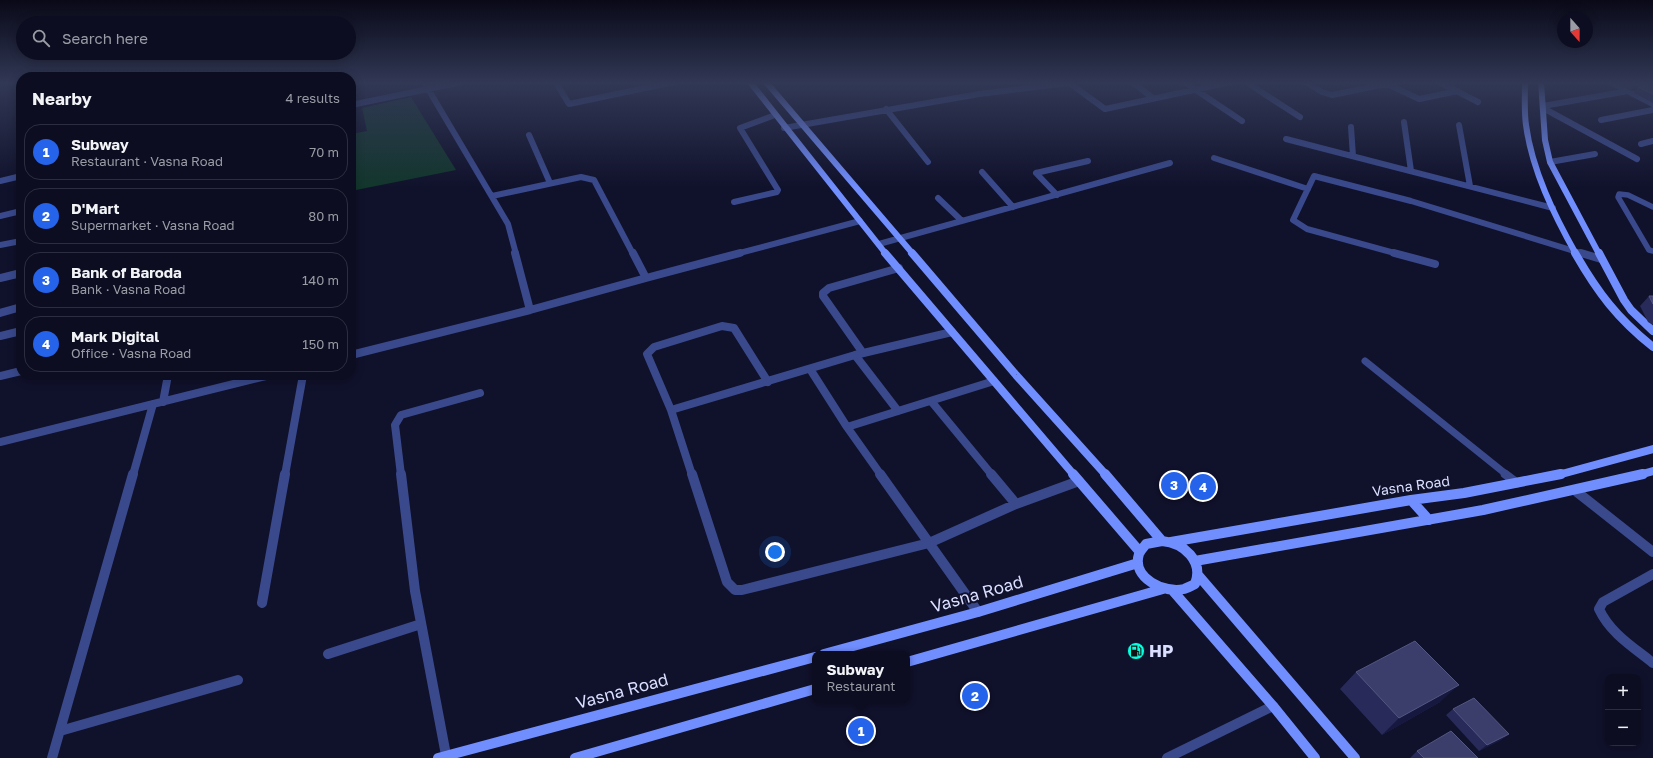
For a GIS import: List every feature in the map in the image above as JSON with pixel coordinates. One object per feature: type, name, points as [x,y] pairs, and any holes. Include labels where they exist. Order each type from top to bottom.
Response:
[{"type":"street","points":[[444,117],[508,224],[530,310]]},
{"type":"street","points":[[734,202],[777,192],[778,190],[740,128],[744,125],[768,117]]},
{"type":"street","points":[[777,117],[952,332],[1140,552]]},
{"type":"street","points":[[798,117],[1016,375],[1166,542],[1187,551],[1195,561],[1198,574],[1355,758]]},
{"type":"street","points":[[784,128],[836,117]]},
{"type":"street","points":[[893,117],[928,162]]},
{"type":"street","points":[[1237,117],[1242,121]]},
{"type":"street","points":[[1526,117],[1526,127],[1534,160],[1553,208],[1574,251],[1610,306],[1630,328],[1653,347]]},
{"type":"street","points":[[1544,117],[1545,140],[1550,162],[1601,259],[1631,310],[1653,331]]},
{"type":"street","points":[[1562,117],[1638,158]]},
{"type":"street","points":[[1601,120],[1615,117]]},
{"type":"street","points":[[1404,122],[1411,171]]},
{"type":"street","points":[[1458,126],[1470,186]]},
{"type":"street","points":[[1351,127],[1353,156]]},
{"type":"street","points":[[529,135],[550,183]]},
{"type":"street","points":[[1286,139],[1553,208]]},
{"type":"street","points":[[1641,144],[1653,141]]},
{"type":"street","points":[[1550,162],[1595,154]]},
{"type":"street","points":[[1214,158],[1308,189]]},
{"type":"street","points":[[1057,195],[1036,173],[1088,161]]},
{"type":"street","points":[[879,244],[1170,163]]},
{"type":"street","points":[[982,172],[1013,207]]},
{"type":"street","points":[[1435,264],[1300,226],[1293,220],[1314,176],[1412,201],[1601,259]]},
{"type":"street","points":[[0,181],[16,177]]},
{"type":"street","points":[[492,196],[550,183],[586,177],[594,180],[646,278]]},
{"type":"street","points":[[938,198],[962,221]]},
{"type":"street","points":[[0,216],[16,212]]},
{"type":"street","points":[[356,354],[530,310],[860,221]]},
{"type":"street","points":[[0,245],[16,241]]},
{"type":"street","points":[[898,411],[859,354],[823,296],[823,293],[829,288],[899,268]]},
{"type":"street","points":[[0,278],[16,274]]},
{"type":"street","points":[[0,313],[16,309]]},
{"type":"street","points":[[768,382],[734,328],[722,326],[649,350],[647,357],[671,410],[727,582],[735,590],[749,588],[929,543],[1016,504],[1079,481]]},
{"type":"street","points":[[0,336],[16,332]]},
{"type":"street","points":[[671,410],[859,354],[952,332]]},
{"type":"street","points":[[810,369],[847,427],[978,612]]},
{"type":"street","points":[[0,376],[16,372]]},
{"type":"street","points":[[163,402],[167,380]]},
{"type":"street","points":[[0,442],[250,380]]},
{"type":"street","points":[[262,603],[302,380]]},
{"type":"street","points":[[847,427],[994,381]]},
{"type":"street","points":[[442,756],[415,591],[395,425],[400,415],[407,412],[480,392]]},
{"type":"street","points":[[931,401],[1016,504]]},
{"type":"street","points":[[52,758],[153,404]]},
{"type":"street","name":"Vasna Road","points":[[1166,542],[1518,483],[1556,475],[1653,449]]},
{"type":"street","points":[[1195,561],[1429,520],[1577,492],[1653,471]]},
{"type":"street","points":[[1577,492],[1653,552]]},
{"type":"street","points":[[1411,500],[1429,520]]},
{"type":"street","points":[[1166,542],[1146,544],[1140,552],[1138,563],[1146,578],[1168,590],[1273,706],[1315,758]]},
{"type":"street","name":"Vasna Road","points":[[835,651],[978,612],[1138,563]]},
{"type":"street","points":[[910,661],[1168,590],[1190,588],[1195,584],[1198,574]]},
{"type":"street","points":[[1653,574],[1603,602],[1599,609],[1601,617],[1608,626],[1653,663]]},
{"type":"street","points":[[328,654],[421,624]]},
{"type":"street","name":"Vasna Road","points":[[442,756],[812,657]]},
{"type":"street","points":[[60,731],[238,680]]},
{"type":"street","points":[[575,758],[594,755],[812,690]]},
{"type":"street","points":[[1167,758],[1273,706]]},
{"type":"lane","points":[[1653,208],[1628,195],[1619,194],[1618,197],[1649,250],[1653,251]]},
{"type":"lane","points":[[1365,361],[1518,483]]},
{"type":"green space","points":[[364,117],[424,117],[456,170],[356,190],[356,133],[367,131]]},
{"type":"building","points":[[1649,296],[1653,296],[1653,304]]},
{"type":"building","points":[[1415,641],[1459,685],[1399,718],[1356,672]]},
{"type":"building","points":[[1474,698],[1509,734],[1487,745],[1453,709]]},
{"type":"building","points":[[1451,731],[1478,758],[1424,758],[1417,751]]},
{"type":"place","name":"Bank of Baroda","points":[[1174,485]]},
{"type":"place","name":"Mark Digital","points":[[1203,487]]},
{"type":"place","name":"HP","points":[[1136,651]]},
{"type":"place","name":"D'Mart","points":[[975,696]]},
{"type":"place","name":"Subway","points":[[861,731]]}]
